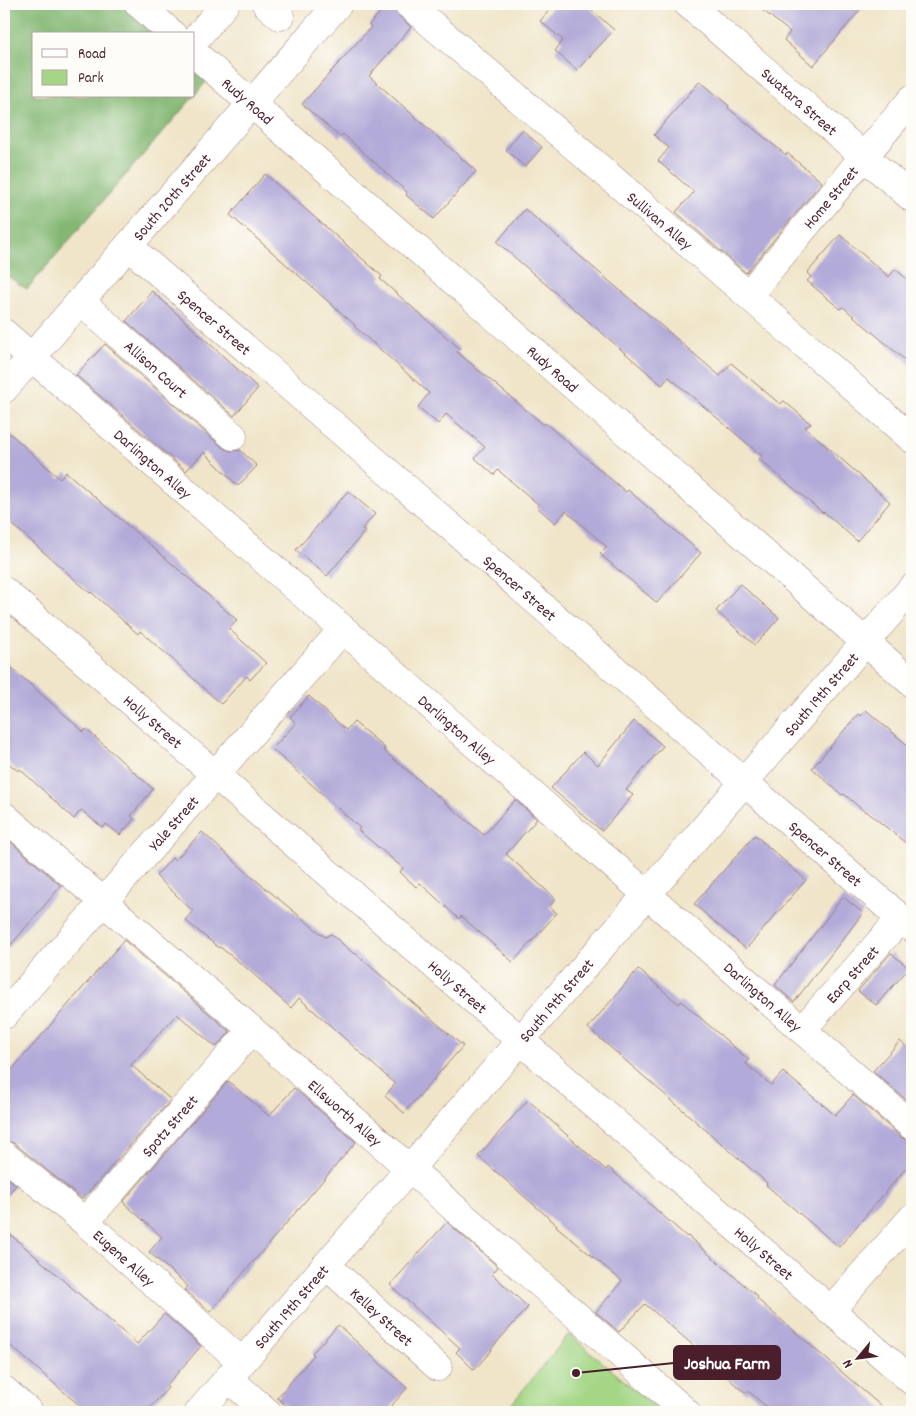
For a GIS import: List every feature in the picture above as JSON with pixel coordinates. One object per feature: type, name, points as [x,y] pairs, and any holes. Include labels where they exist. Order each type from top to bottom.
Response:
[{"type":"street","points":[[139,4],[170,32]]},
{"type":"street","points":[[195,40],[225,4]]},
{"type":"street","name":"South 20th Street","points":[[4,389],[338,4]]},
{"type":"street","name":"Sullivan Alley","points":[[408,4],[748,295],[912,439]]},
{"type":"street","name":"Swatara Street","points":[[688,4],[912,198]]},
{"type":"street","name":"Rudy Road","points":[[195,54],[912,683]]},
{"type":"street","name":"Home Street","points":[[748,295],[912,99]]},
{"type":"street","name":"Spencer Street","points":[[128,246],[907,923]]},
{"type":"street","name":"Allison Court","points":[[80,301],[233,436]]},
{"type":"street","name":"Darlington Alley","points":[[4,333],[912,1126]]},
{"type":"street","name":"South 19th Street","points":[[198,1412],[912,588]]},
{"type":"street","name":"Holly Street","points":[[4,591],[912,1381]]},
{"type":"street","name":"Yale Street","points":[[4,1015],[343,629]]},
{"type":"street","name":"Ellsworth Alley","points":[[4,816],[252,1030],[686,1412]]},
{"type":"street","name":"Earp Street","points":[[802,1030],[907,923]]},
{"type":"street","name":"Spotz Street","points":[[85,1222],[252,1030]]},
{"type":"street","name":"Eugene Alley","points":[[4,1155],[85,1222],[235,1370],[267,1412]]},
{"type":"street","points":[[830,1310],[912,1218]]},
{"type":"street","name":"Kelley Street","points":[[326,1265],[438,1367]]},
{"type":"street","points":[[4,1390],[29,1412]]},
{"type":"green space","points":[[4,4],[121,4],[152,32],[32,32],[32,98],[192,98],[27,289],[4,274]]},
{"type":"green space","points":[[195,72],[206,82],[195,95]]},
{"type":"green space","points":[[569,1334],[661,1412],[505,1412]]},
{"type":"building","points":[[387,4],[411,27],[369,76],[476,171],[434,219],[406,195],[407,192],[343,134],[340,137],[302,104],[371,27],[369,25]]},
{"type":"building","points":[[555,4],[585,4],[614,30],[577,70],[555,51],[563,40],[540,21]]},
{"type":"building","points":[[755,4],[865,4],[813,66],[784,40],[790,32]]},
{"type":"building","points":[[700,81],[729,106],[728,108],[822,182],[746,273],[676,212],[694,192],[658,161],[669,148],[654,135]]},
{"type":"building","points":[[522,130],[542,147],[525,167],[506,150]]},
{"type":"building","points":[[265,174],[382,276],[380,279],[460,349],[457,352],[626,492],[628,490],[701,553],[657,603],[600,554],[607,547],[566,511],[555,523],[537,507],[539,505],[498,470],[494,475],[475,458],[485,447],[446,414],[438,424],[418,407],[429,393],[230,215]]},
{"type":"building","points":[[525,209],[720,376],[731,363],[780,404],[784,401],[811,424],[805,427],[890,502],[857,541],[759,459],[762,456],[669,377],[662,385],[497,242]]},
{"type":"building","points":[[840,235],[889,277],[895,269],[912,283],[912,366],[843,307],[840,309],[807,281],[811,277],[807,273]]},
{"type":"building","points":[[152,291],[258,388],[234,416],[126,321]]},
{"type":"building","points":[[105,344],[223,448],[230,451],[240,450],[257,466],[238,486],[204,452],[186,471],[76,375]]},
{"type":"building","points":[[4,428],[60,479],[66,472],[237,620],[229,629],[266,663],[250,680],[247,676],[221,704],[140,631],[138,634],[4,517]]},
{"type":"building","points":[[348,491],[375,514],[362,529],[365,531],[327,576],[296,550]]},
{"type":"building","points":[[740,584],[779,618],[755,645],[716,611]]},
{"type":"building","points":[[4,661],[84,732],[86,729],[153,789],[131,816],[134,819],[120,835],[106,824],[103,828],[81,810],[74,819],[20,769],[18,771],[4,759]]},
{"type":"building","points":[[309,696],[346,730],[354,722],[385,748],[383,750],[484,835],[515,800],[537,819],[506,854],[556,899],[549,907],[557,913],[513,962],[461,916],[459,919],[420,883],[416,887],[400,872],[403,868],[358,830],[360,828],[272,749],[296,723],[290,717]]},
{"type":"building","points":[[866,710],[912,749],[912,848],[844,794],[842,795],[812,768],[858,714],[861,716]]},
{"type":"building","points":[[634,721],[663,746],[626,790],[633,795],[602,831],[551,788],[583,752],[598,765]]},
{"type":"building","points":[[202,832],[252,877],[325,937],[331,934],[355,953],[463,1046],[404,1113],[385,1096],[395,1084],[323,1019],[299,998],[291,1008],[249,970],[185,920],[193,911],[156,876],[172,858],[175,860]]},
{"type":"building","points":[[755,835],[806,880],[746,949],[694,904]]},
{"type":"building","points":[[4,836],[61,886],[4,953]]},
{"type":"building","points":[[843,897],[863,913],[794,1002],[775,985]]},
{"type":"building","points":[[124,940],[230,1032],[216,1047],[177,1014],[131,1065],[171,1100],[82,1199],[14,1143],[4,1140],[4,1079]]},
{"type":"building","points":[[891,953],[909,968],[876,1005],[858,991]]},
{"type":"building","points":[[638,969],[679,1004],[681,1001],[749,1060],[746,1064],[771,1085],[783,1072],[835,1115],[853,1095],[902,1138],[912,1141],[912,1161],[839,1247],[588,1028]]},
{"type":"building","points":[[900,1041],[912,1052],[912,1105],[873,1071]]},
{"type":"building","points":[[228,1081],[269,1116],[294,1088],[356,1142],[210,1312],[185,1290],[188,1286],[149,1252],[162,1237],[123,1202]]},
{"type":"building","points":[[528,1100],[606,1170],[608,1167],[688,1236],[758,1297],[757,1299],[888,1412],[773,1412],[748,1391],[746,1393],[730,1380],[714,1366],[715,1364],[645,1304],[619,1332],[596,1312],[622,1281],[556,1226],[478,1156]]},
{"type":"building","points":[[4,1175],[16,1185],[4,1199]]},
{"type":"building","points":[[447,1222],[498,1267],[492,1274],[528,1307],[474,1370],[456,1352],[460,1348],[390,1285]]},
{"type":"building","points":[[4,1229],[137,1344],[164,1314],[201,1346],[166,1386],[168,1388],[146,1412],[87,1412],[4,1340]]},
{"type":"building","points":[[338,1325],[407,1388],[386,1412],[294,1412],[277,1398],[314,1355],[312,1353]]},
{"type":"place","name":"Joshua Farm","points":[[576,1373]]}]
